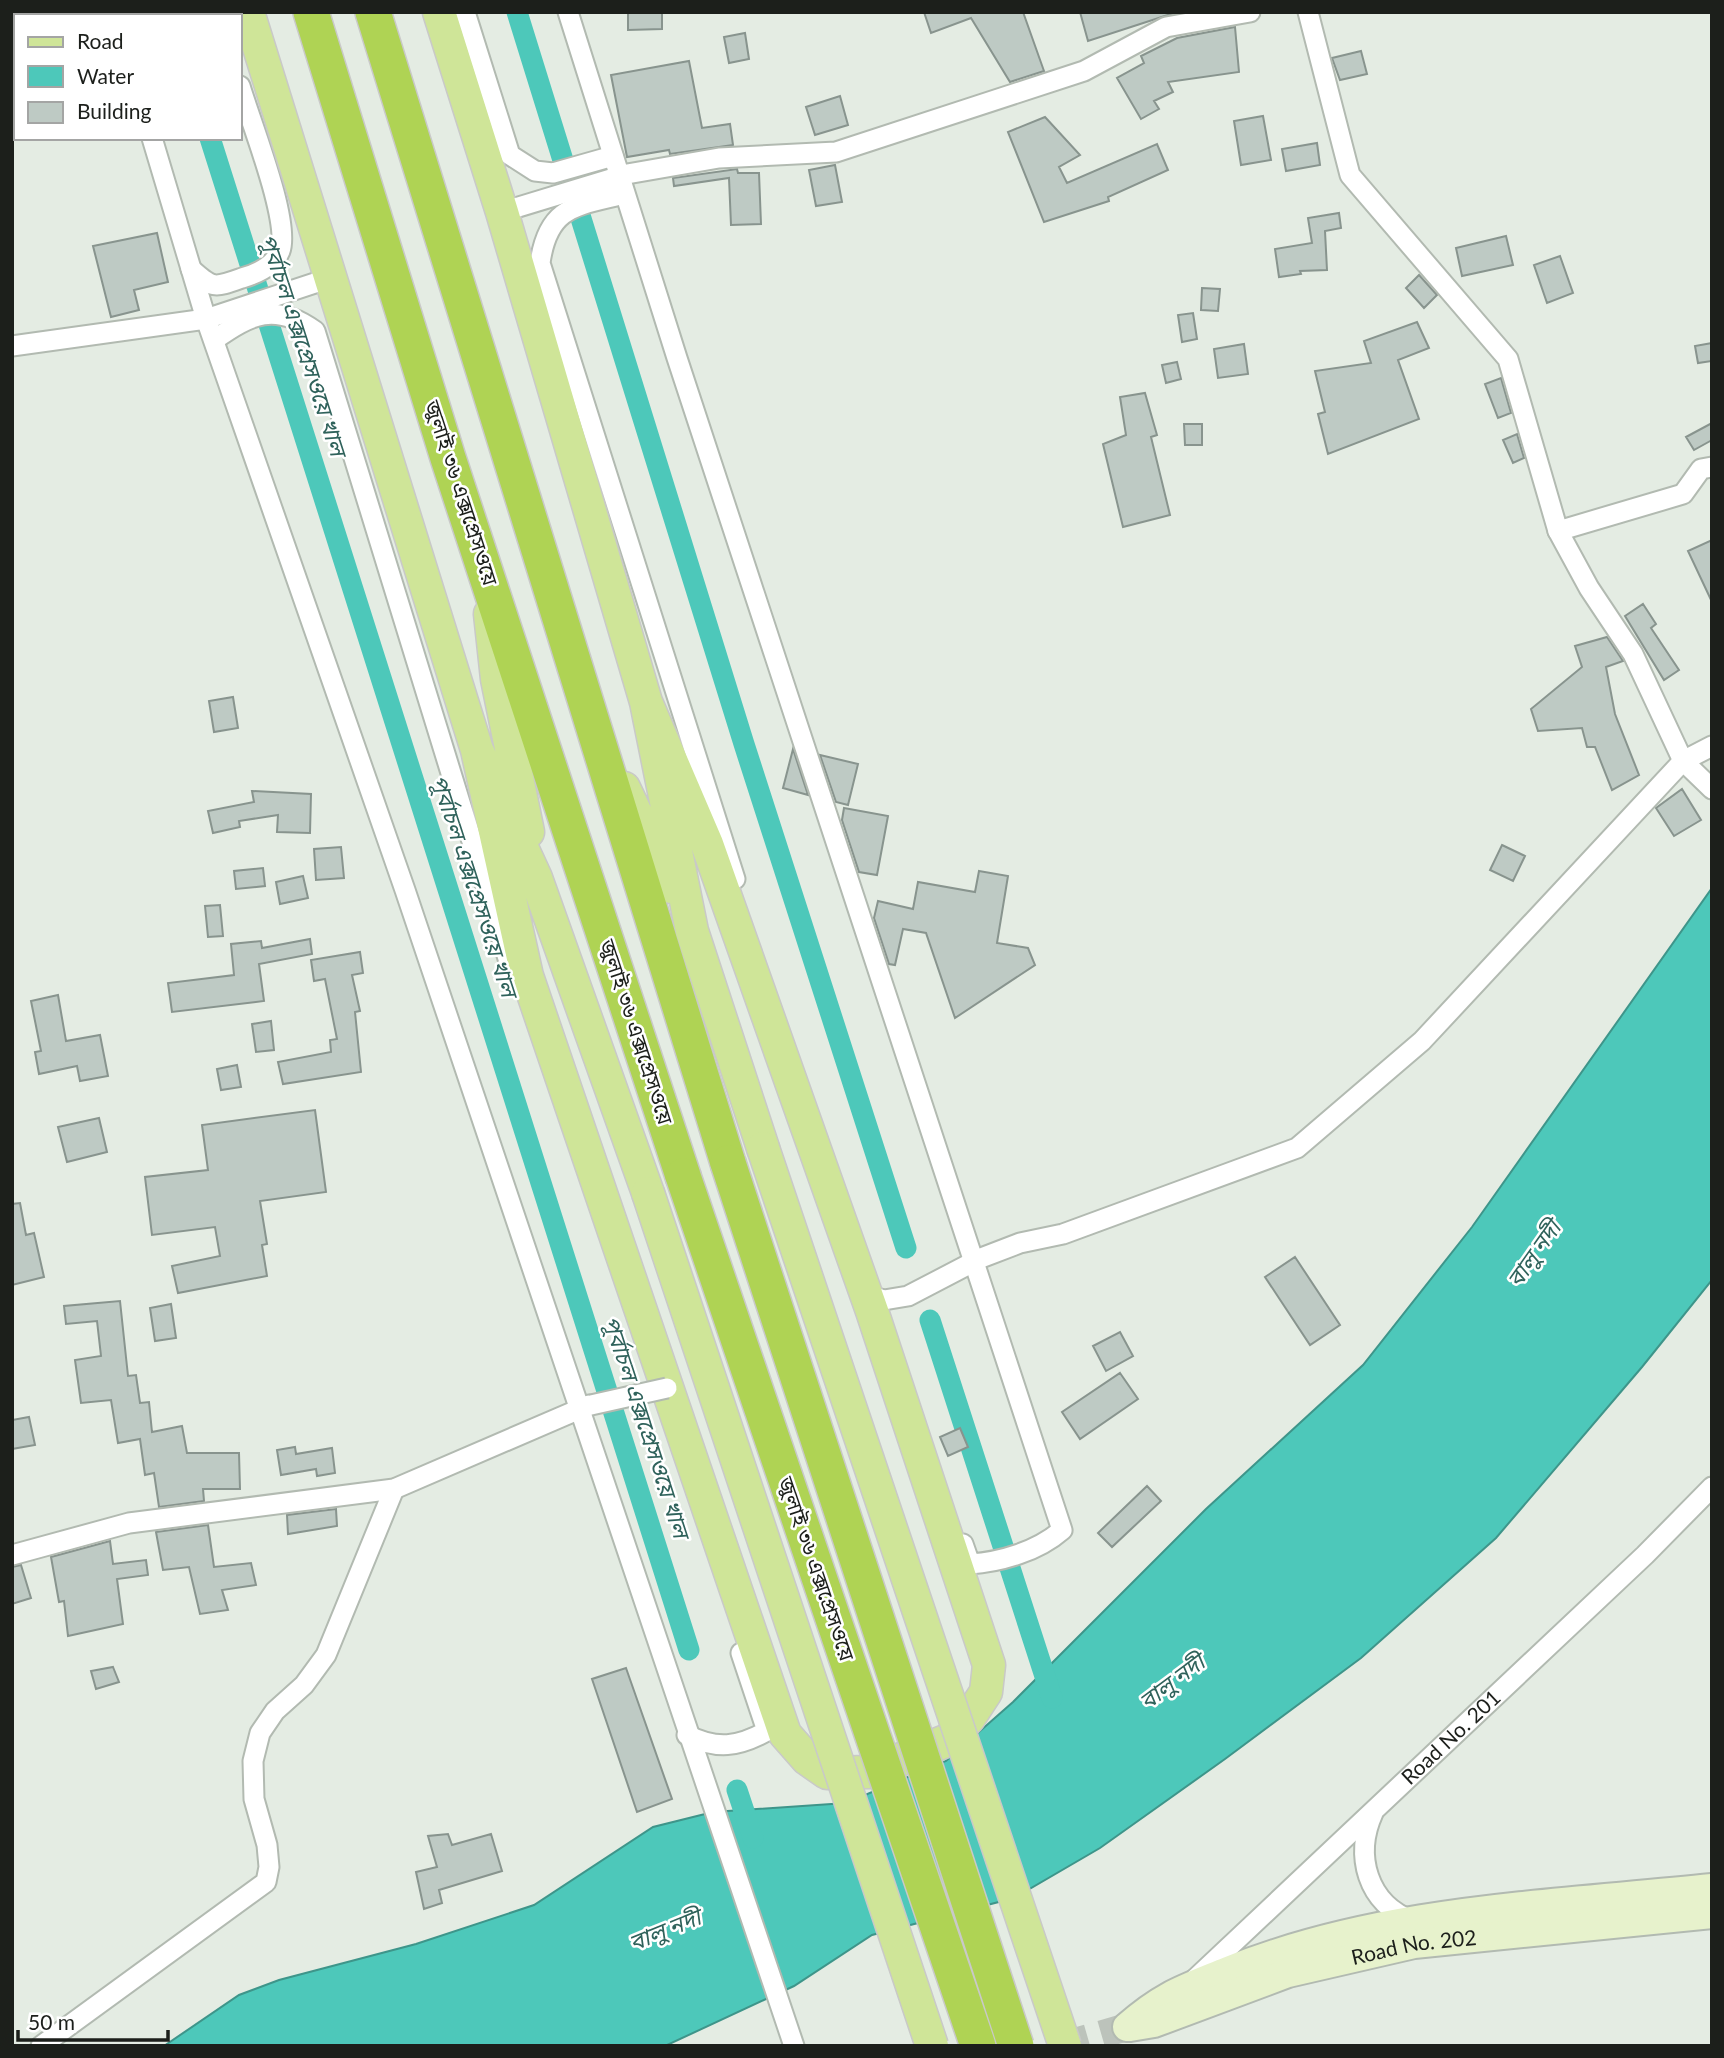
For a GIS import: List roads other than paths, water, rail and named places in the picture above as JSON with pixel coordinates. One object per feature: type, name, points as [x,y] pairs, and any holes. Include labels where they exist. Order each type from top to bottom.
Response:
[{"type":"highway","name":"জুলাই ৩৬ এক্সপ্রেসওয়ে","points":[[311,12],[485,568],[683,1176],[978,2046]]},
{"type":"highway","name":"জুলাই ৩৬ এক্সপ্রেসওয়ে","points":[[373,12],[727,1163],[1016,2046]]},
{"type":"main road","points":[[248,12],[317,282],[477,750],[536,878],[648,1193],[932,2046]]},
{"type":"main road","points":[[439,12],[516,209],[646,702],[692,932],[1065,2046]]},
{"type":"main road","points":[[485,568],[497,679],[536,878]]},
{"type":"main road","points":[[477,750],[527,976],[661,1390],[785,1734],[807,1759],[827,1773],[870,1772],[947,1740],[969,1718],[986,1692],[989,1665],[872,1296],[708,844],[646,702]]},
{"type":"main road","points":[[592,720],[692,932]]},
{"type":"street","points":[[465,12],[510,155],[535,171],[553,173],[613,156]]},
{"type":"street","points":[[568,12],[620,183],[1062,1530],[1045,1545],[984,1563],[970,1564],[872,1296],[740,893],[540,262],[543,243],[552,222],[568,209],[620,183]]},
{"type":"street","points":[[516,209],[719,158],[836,152],[1084,71],[1166,27],[1250,12]]},
{"type":"street","points":[[1308,12],[1350,175],[1508,359],[1558,531],[1589,588],[1633,654],[1683,761],[1712,789]]},
{"type":"street","points":[[191,269],[209,286],[219,287],[262,271],[280,252],[283,224],[242,92]]},
{"type":"street","points":[[153,140],[191,269],[214,316],[214,340],[585,1407],[689,1740],[794,2046]]},
{"type":"street","points":[[12,346],[214,316],[317,282]]},
{"type":"street","points":[[214,340],[242,320],[277,312],[296,318],[315,331],[511,970],[661,1390],[767,1731],[748,1741],[710,1746],[689,1740]]},
{"type":"street","points":[[1558,531],[1683,494],[1701,469],[1712,467]]},
{"type":"street","points":[[872,1296],[898,1300],[973,1262],[1020,1243],[1063,1234],[1297,1148],[1422,1041],[1683,761],[1712,746]]},
{"type":"street","points":[[12,1555],[129,1522],[394,1489],[585,1407],[661,1390]]},
{"type":"street","name":"Road No. 201","points":[[1187,1987],[1376,1806],[1637,1563],[1712,1487]]},
{"type":"street","points":[[41,2046],[266,1882],[269,1867],[267,1845],[254,1799],[253,1761],[260,1733],[275,1711],[304,1685],[326,1655],[394,1489]]},
{"type":"street","points":[[1376,1806],[1363,1843],[1368,1878],[1388,1908],[1413,1932]]},
{"type":"street","name":"Road No. 202","points":[[1130,2037],[1154,2023],[1289,1973],[1413,1932],[1712,1888]]},
{"type":"street","name":"Road No. 202","points":[[1413,1932],[1712,1914]]},
{"type":"street","name":"Road No. 201","points":[[1130,2037],[1153,2003],[1187,1987],[1303,1943],[1413,1932]]},
{"type":"water","name":"বালু নদী","points":[[1712,888],[1712,1280],[1642,1367],[1496,1538],[1361,1658],[1100,1848],[1014,1898],[872,1935],[794,1986],[665,2046],[164,2046],[239,1995],[279,1980],[416,1944],[534,1905],[653,1827],[713,1812],[846,1803],[946,1761],[1013,1702],[1206,1509],[1363,1365],[1472,1227]]},
{"type":"waterway","name":"পূর্বাচল এক্সপ্রেসওয়ে খাল","points":[[517,12],[744,744],[906,1248]]},
{"type":"waterway","name":"পূর্বাচল এক্সপ্রেসওয়ে খাল","points":[[211,140],[689,1650]]},
{"type":"waterway","name":"পূর্বাচল এক্সপ্রেসওয়ে খাল","points":[[930,1320],[1052,1698]]},
{"type":"waterway","name":"পূর্বাচল এক্সপ্রেসওয়ে খাল","points":[[737,1790],[753,1838]]},
{"type":"tunnel","points":[[1061,2046],[1127,2027]]}]
